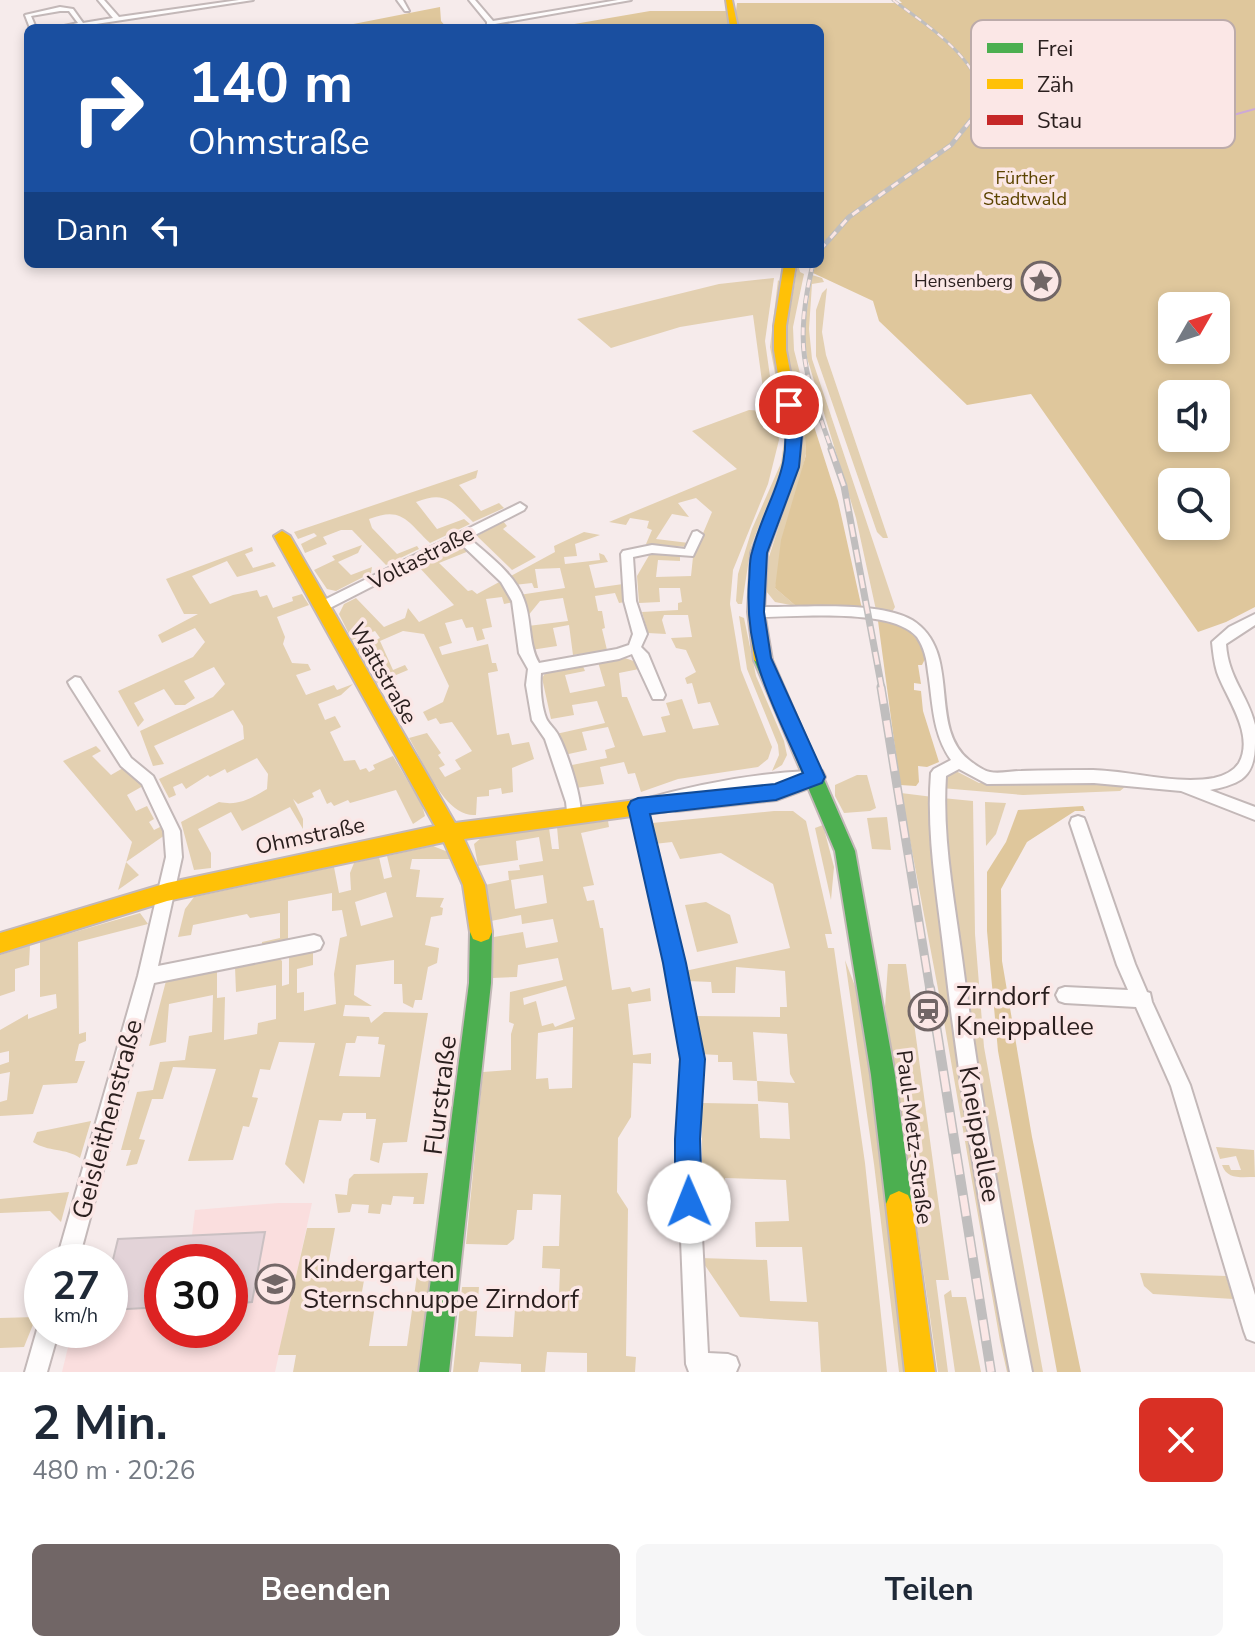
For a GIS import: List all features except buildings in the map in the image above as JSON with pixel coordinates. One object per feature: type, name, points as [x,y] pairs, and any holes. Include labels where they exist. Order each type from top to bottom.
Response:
[{"type":"street","points":[[101,0],[117,19]]},
{"type":"street","points":[[161,0],[166,11]]},
{"type":"street","points":[[96,24],[213,2],[250,0]]},
{"type":"street","points":[[400,0],[407,10]]},
{"type":"street","points":[[472,0],[489,23],[593,2],[628,0]]},
{"type":"street","points":[[729,0],[733,24]]},
{"type":"street","points":[[31,24],[28,15],[60,9],[71,10],[86,24]]},
{"type":"street","points":[[142,15],[149,22]]},
{"type":"street","name":"Paul-Metz-Straße","points":[[789,268],[780,326],[780,350],[795,435],[791,467],[759,553],[756,612],[762,658],[845,851],[883,1075],[920,1372]]},
{"type":"street","name":"Voltastraße","points":[[321,607],[520,507]]},
{"type":"street","points":[[535,669],[619,654],[634,648],[640,634],[630,601],[627,554],[652,549],[689,553],[697,535]]},
{"type":"street","name":"Wattstraße","points":[[282,536],[448,832]]},
{"type":"street","points":[[461,537],[506,579],[518,601],[526,653],[535,669],[533,685],[539,720],[552,737],[574,802],[574,815]]},
{"type":"street","points":[[756,612],[870,615],[902,620],[915,626],[926,639],[934,657],[942,724],[948,746],[958,763],[969,771],[987,778],[1111,777],[1183,787],[1255,814]]},
{"type":"street","points":[[1183,787],[1231,779],[1249,761],[1252,748],[1245,723],[1218,658],[1219,642],[1255,619]]},
{"type":"street","points":[[634,648],[641,654],[658,695]]},
{"type":"street","name":"Geisleithenstraße","points":[[72,1244],[147,976],[174,857],[172,831],[148,780],[126,762],[75,682]]},
{"type":"street","name":"Kneippallee","points":[[958,763],[939,773],[936,793],[942,861],[960,1014],[1021,1372]]},
{"type":"street","name":"Ohmstraße","points":[[0,943],[167,892],[448,832],[776,792],[815,777]]},
{"type":"street","points":[[638,807],[675,963],[692,1059],[687,1139],[697,1364],[728,1365]]},
{"type":"street","points":[[1078,823],[1126,965],[1144,999],[1180,1085],[1255,1331]]},
{"type":"street","name":"Flurstraße","points":[[434,1372],[484,939],[475,887],[460,848],[448,832]]},
{"type":"street","points":[[147,976],[314,943]]},
{"type":"street","points":[[1065,995],[1144,999]]},
{"type":"street","points":[[36,1372],[43,1348]]},
{"type":"shaded area","points":[[799,268],[804,274],[793,327],[794,350],[812,420],[804,420],[806,454],[775,588],[796,606],[775,602],[766,591],[769,557],[799,463],[801,420],[787,350],[787,327]]},
{"type":"shaded area","points":[[812,275],[822,278],[824,282],[812,284],[809,329],[812,359],[895,607],[892,612],[876,610],[856,518],[807,358],[804,331]]},
{"type":"shaded area","points":[[774,278],[765,341],[779,440],[768,484],[733,570],[730,604],[741,670],[772,747],[768,759],[758,767],[678,779],[641,792],[635,773],[628,774],[624,762],[600,767],[604,784],[576,788],[567,766],[607,758],[605,750],[615,747],[608,727],[582,732],[587,750],[564,755],[556,734],[605,723],[597,701],[572,705],[574,715],[551,719],[542,678],[546,672],[582,664],[585,671],[565,675],[570,693],[605,686],[598,662],[625,658],[642,664],[644,668],[619,673],[622,697],[627,697],[643,736],[666,732],[661,717],[670,715],[666,703],[682,699],[693,729],[719,725],[710,702],[698,704],[692,683],[687,684],[685,678],[696,672],[686,650],[676,648],[671,638],[692,637],[688,615],[664,615],[662,620],[666,634],[648,633],[642,612],[678,610],[678,603],[682,602],[680,588],[659,588],[660,602],[639,603],[637,576],[651,552],[680,555],[680,561],[658,560],[656,577],[691,576],[693,557],[712,512],[696,498],[678,503],[689,517],[672,514],[656,539],[689,543],[688,547],[646,544],[652,530],[647,528],[649,521],[630,518],[626,525],[609,522],[737,469],[692,431],[749,410],[766,411],[753,315],[680,327],[611,348],[577,319],[719,284]]},
{"type":"shaded area","points":[[778,280],[774,329],[788,431],[785,462],[751,546],[742,604],[738,604],[738,574],[752,529],[781,463],[784,441],[770,347]]},
{"type":"shaded area","points":[[827,288],[822,332],[826,355],[888,538],[877,532],[816,356],[816,310]]},
{"type":"shaded area","points":[[478,470],[476,478],[459,485],[481,511],[499,503],[504,508],[473,522],[448,500],[435,497],[416,502],[437,529],[464,519],[470,524],[430,543],[409,522],[397,515],[380,515],[369,519],[372,528],[397,554],[417,546],[419,549],[386,565],[352,530],[341,530],[323,537],[327,544],[305,553],[301,544],[317,536],[314,533],[298,539],[294,532]]},
{"type":"shaded area","points":[[503,521],[507,526],[503,529],[536,557],[512,570],[477,536]]},
{"type":"shaded area","points":[[584,532],[600,535],[575,544],[577,556],[564,557],[565,564],[600,560],[599,553],[608,562],[589,565],[595,588],[623,584],[625,602],[619,603],[615,593],[595,596],[598,611],[602,611],[607,650],[573,655],[569,625],[553,628],[557,646],[531,650],[528,626],[568,621],[563,598],[540,601],[527,617],[519,595],[565,588],[560,568],[535,569],[538,588],[534,588],[532,583],[514,585],[509,577],[555,552],[554,546]]},
{"type":"shaded area","points":[[362,545],[358,553],[338,562],[351,575],[372,567],[371,573],[336,591],[327,589],[314,570],[335,560],[332,556]]},
{"type":"shaded area","points":[[461,545],[469,551],[439,563],[468,591],[477,594],[503,580],[514,602],[504,604],[502,597],[486,599],[492,627],[482,629],[485,639],[477,641],[473,627],[466,628],[462,619],[445,623],[452,643],[439,647],[442,655],[488,644],[492,663],[496,663],[498,671],[488,673],[497,735],[509,733],[512,745],[529,742],[534,759],[512,768],[513,792],[502,794],[501,788],[489,790],[489,796],[477,797],[476,815],[454,807],[445,798],[409,738],[427,733],[441,753],[438,755],[445,765],[439,768],[445,777],[461,769],[455,760],[472,751],[452,722],[440,724],[436,718],[428,721],[423,712],[443,702],[449,686],[424,634],[403,631],[380,641],[393,670],[405,665],[408,670],[377,683],[357,649],[380,638],[375,631],[352,640],[339,614],[344,604],[356,598],[384,627],[405,618],[408,608],[419,622],[454,605],[418,566]]},
{"type":"shaded area","points":[[252,547],[253,551],[245,554],[253,568],[273,562],[276,566],[237,577],[227,561],[192,576],[210,604],[257,590],[260,597],[267,595],[273,608],[302,594],[309,605],[277,617],[285,637],[283,644],[292,663],[308,664],[311,670],[296,675],[306,695],[334,685],[337,690],[353,684],[341,695],[318,704],[325,720],[335,716],[341,727],[330,732],[344,761],[355,760],[360,770],[366,768],[369,772],[375,769],[373,765],[393,756],[422,805],[425,816],[413,824],[396,790],[334,806],[331,802],[327,804],[320,789],[312,793],[314,797],[298,804],[293,799],[303,819],[303,829],[290,807],[242,831],[231,812],[198,829],[211,853],[211,868],[194,870],[181,822],[219,802],[244,801],[255,796],[267,789],[268,774],[257,758],[227,773],[225,769],[210,777],[208,775],[186,789],[182,783],[173,787],[176,795],[169,798],[159,779],[244,739],[243,726],[233,710],[154,746],[164,764],[153,766],[140,731],[213,697],[225,684],[214,667],[184,681],[195,698],[185,705],[175,705],[164,689],[134,703],[144,720],[138,727],[118,691],[193,657],[205,642],[195,628],[162,643],[158,635],[198,614],[184,614],[166,579]]},
{"type":"shaded area","points":[[739,616],[744,618],[756,676],[787,755],[782,765],[772,771],[779,755],[778,745],[747,669]]},
{"type":"shaded area","points":[[96,746],[101,751],[92,756],[111,775],[123,768],[143,786],[127,795],[136,811],[147,806],[154,819],[149,822],[154,830],[160,827],[165,835],[126,862],[132,842],[63,761]]},
{"type":"shaded area","points":[[954,770],[979,783],[1107,782],[1126,786],[1120,791],[1023,795],[941,788],[944,775]]},
{"type":"shaded area","points":[[857,775],[867,775],[876,808],[844,813],[835,796],[835,785]]},
{"type":"shaded area","points":[[901,793],[933,797],[1017,1372],[1007,1372],[1000,1341]]},
{"type":"shaded area","points":[[942,798],[973,801],[975,934],[984,1047],[1043,1372],[1027,1372],[964,1014]]},
{"type":"shaded area","points":[[985,802],[1006,803],[996,834],[986,846]]},
{"type":"shaded area","points":[[774,811],[793,811],[806,821],[832,934],[825,934],[828,948],[834,948],[865,1163],[887,1372],[821,1372],[818,1322],[740,1317],[700,1258],[767,1260],[770,1301],[807,1302],[802,1247],[756,1247],[755,1222],[789,1221],[786,1180],[725,1178],[725,1196],[702,1195],[702,1103],[758,1104],[760,1138],[790,1139],[788,1103],[758,1101],[757,1081],[733,1080],[732,1062],[718,1062],[718,1055],[699,1054],[695,1016],[780,1017],[780,1007],[787,1007],[785,971],[736,967],[735,993],[712,993],[711,982],[687,981],[685,971],[790,948],[773,884],[721,853],[680,859],[672,842],[654,844],[652,823]],"holes":[[[753,1032],[787,1034],[790,1074],[795,1083],[757,1081]]]},
{"type":"shaded area","points":[[887,817],[891,850],[872,849],[867,818]]},
{"type":"shaded area","points":[[608,821],[609,827],[581,833],[594,885],[583,887],[587,901],[594,900],[600,928],[603,928],[612,990],[630,987],[632,992],[650,988],[651,1001],[628,1004],[633,1055],[651,1053],[651,1064],[633,1063],[631,1117],[618,1138],[617,1192],[628,1209],[626,1356],[636,1357],[635,1372],[587,1372],[587,1353],[547,1352],[545,1372],[521,1372],[521,1364],[480,1362],[478,1372],[453,1372],[462,1287],[479,1287],[475,1336],[513,1337],[516,1295],[559,1295],[560,1269],[542,1268],[543,1246],[559,1246],[561,1195],[533,1194],[532,1210],[517,1210],[514,1239],[507,1245],[466,1244],[483,1072],[511,1070],[514,1024],[509,1022],[510,992],[563,980],[558,958],[518,965],[517,977],[492,978],[494,937],[523,932],[526,948],[558,942],[553,919],[522,924],[521,915],[491,921],[485,885],[509,880],[508,871],[520,870],[519,865],[543,861],[539,837],[516,841],[518,860],[478,866],[474,844],[481,838],[549,828],[552,849],[559,849],[557,827]],"holes":[[[543,875],[547,903],[515,909],[511,880]],[[566,986],[575,1019],[555,1027],[553,1023],[542,1026],[536,1001],[524,1005],[523,998]],[[573,1027],[572,1088],[549,1089],[548,1078],[536,1079],[538,1033]]]},
{"type":"shaded area","points":[[823,825],[834,867],[831,900],[815,828]]},
{"type":"shaded area","points":[[433,846],[448,852],[454,859],[412,859],[410,869],[420,870],[416,897],[444,898],[440,907],[443,908],[442,915],[431,917],[425,945],[439,948],[437,963],[428,967],[422,1000],[415,1000],[413,1008],[403,1003],[402,984],[394,984],[394,960],[356,965],[354,995],[372,1006],[345,1005],[343,1016],[369,1017],[371,1023],[384,1012],[428,1013],[407,1142],[383,1143],[379,1163],[370,1160],[376,1119],[366,1119],[366,1113],[343,1113],[341,1121],[319,1120],[304,1184],[285,1164],[315,1043],[279,1042],[270,1070],[260,1069],[252,1097],[258,1098],[249,1127],[243,1126],[233,1160],[188,1161],[216,1069],[173,1067],[163,1099],[152,1099],[139,1139],[145,1140],[137,1164],[126,1166],[131,1150],[121,1150],[137,1092],[153,1090],[160,1062],[185,1060],[189,1036],[212,1032],[213,995],[169,1004],[166,1042],[149,1046],[166,981],[217,971],[217,998],[225,997],[224,1040],[257,1034],[258,1023],[276,1019],[276,985],[236,992],[235,967],[279,958],[282,961],[282,986],[289,984],[289,956],[313,951],[313,965],[297,969],[297,993],[304,992],[304,1011],[336,1004],[334,974],[340,938],[347,936],[342,910],[332,911],[332,893],[288,901],[288,942],[262,947],[262,942],[280,938],[280,913],[250,918],[247,914],[193,925],[191,935],[178,937],[185,909],[194,897],[334,867],[339,893],[351,890],[350,873],[354,863],[379,857],[384,879],[392,877],[387,856]],"holes":[[[386,892],[393,917],[361,926],[355,902]],[[357,1036],[379,1037],[378,1044],[385,1045],[380,1077],[339,1076],[346,1043],[355,1043]]]},
{"type":"shaded area","points":[[126,862],[139,875],[118,890]]},
{"type":"shaded area","points":[[706,902],[730,915],[738,943],[697,952],[685,905]]},
{"type":"shaded area","points":[[140,913],[148,924],[78,942],[79,1034],[86,1032],[86,1041],[79,1044],[75,1061],[85,1061],[77,1083],[43,1085],[33,1114],[0,1116],[0,1102],[7,1100],[10,1072],[0,1074],[0,1065],[9,1062],[9,1051],[0,1053],[0,1030],[28,1014],[28,1019],[57,1008],[56,994],[40,997],[40,942]]},
{"type":"shaded area","points":[[30,945],[29,965],[15,969],[15,991],[0,996],[0,955]]},
{"type":"shaded area","points":[[845,960],[863,1007],[907,1372],[899,1372]]},
{"type":"shaded area","points":[[888,964],[906,964],[949,1280],[936,1280],[948,1372],[938,1372],[885,1007]]},
{"type":"shaded area","points":[[91,1121],[80,1158],[33,1142],[37,1132]]},
{"type":"shaded area","points":[[1216,1147],[1254,1150],[1255,1177],[1236,1177],[1227,1173],[1222,1165],[1229,1165],[1231,1170],[1241,1170],[1236,1156],[1220,1159]]},
{"type":"shaded area","points":[[428,1173],[424,1204],[413,1204],[414,1197],[393,1196],[391,1205],[382,1204],[380,1214],[368,1213],[369,1205],[352,1204],[350,1212],[338,1213],[335,1194],[347,1195],[349,1179],[354,1174]]},
{"type":"shaded area","points":[[69,1192],[61,1222],[50,1211],[0,1213],[0,1199]]},
{"type":"shaded area","name":"Kindergarten Sternschnuppe Zirndorf","points":[[312,1203],[275,1372],[62,1372],[68,1348],[128,1348],[128,1309],[144,1308],[144,1348],[248,1348],[248,1302],[252,1302],[264,1232],[192,1235],[195,1210]]},
{"type":"shaded area","points":[[307,1228],[335,1228],[328,1266],[394,1268],[392,1275],[365,1275],[361,1297],[376,1298],[369,1346],[407,1346],[418,1268],[435,1268],[422,1372],[293,1372],[296,1355],[278,1355]]},
{"type":"shaded area","points":[[1140,1273],[1226,1276],[1233,1299],[1153,1294],[1144,1286]]},
{"type":"shaded area","points":[[951,1290],[952,1297],[966,1297],[981,1372],[955,1372],[944,1295]]},
{"type":"shaded area","points":[[24,1317],[24,1347],[0,1348],[0,1318]]},
{"type":"green space","name":"Fürther Stadtwald","points":[[1255,0],[1255,607],[1198,632],[1031,394],[967,405],[879,321],[873,301],[813,273],[815,268],[824,268],[824,24],[574,24],[650,11],[736,11],[737,3]]},
{"type":"green space","points":[[440,7],[444,24],[353,24]]},
{"type":"green space","points":[[804,420],[812,420],[838,501],[862,609],[796,606],[775,588],[781,540],[806,455]]},
{"type":"green space","points":[[878,621],[908,631],[918,641],[926,657],[922,665],[918,665],[921,684],[914,683],[914,690],[921,691],[923,711],[939,762],[927,767],[918,766],[919,782],[916,786],[900,785]]},
{"type":"green space","points":[[1083,806],[1085,811],[1075,811],[1027,842],[1001,889],[1002,961],[1032,1137],[1081,1372],[1057,1372],[998,1051],[987,931],[987,872],[1006,842],[1018,810]]},
{"type":"waterway","points":[[1235,115],[1255,109]]},
{"type":"railway","points":[[893,0],[940,35],[971,70]]},
{"type":"railway","points":[[824,245],[849,217],[951,145],[971,120]]},
{"type":"railway","points":[[812,268],[804,317],[805,359],[832,451]]},
{"type":"railway","points":[[831,449],[844,486],[882,689]]},
{"type":"railway","points":[[881,687],[930,990]]},
{"type":"railway","points":[[930,988],[991,1372]]},
{"type":"traffic: fast","points":[[763,660],[845,851],[883,1075],[899,1204]]},
{"type":"traffic: fast","points":[[434,1372],[480,983],[481,932]]},
{"type":"traffic: slow","points":[[729,0],[733,24]]},
{"type":"traffic: slow","points":[[763,660],[756,612],[759,553],[791,467],[795,435],[780,350],[780,326],[789,268]]},
{"type":"traffic: slow","points":[[282,536],[459,849],[474,885],[481,932]]},
{"type":"traffic: slow","points":[[0,943],[167,892],[429,835],[676,803]]},
{"type":"traffic: slow","points":[[899,1204],[920,1372]]},
{"type":"traffic: jam","points":[[676,803],[776,792],[815,777]]},
{"type":"place","name":"Hensenberg","points":[[1041,281]]},
{"type":"place","name":"Zirndorf Kneippallee","points":[[928,1011]]},
{"type":"place","name":"Kindergarten Sternschnuppe Zirndorf","points":[[275,1284]]},
{"type":"route","points":[[689,1202],[687,1139],[692,1059],[686,1014],[638,807],[776,792],[815,777],[762,658],[756,612],[759,553],[791,467],[795,435],[789,405]]}]
